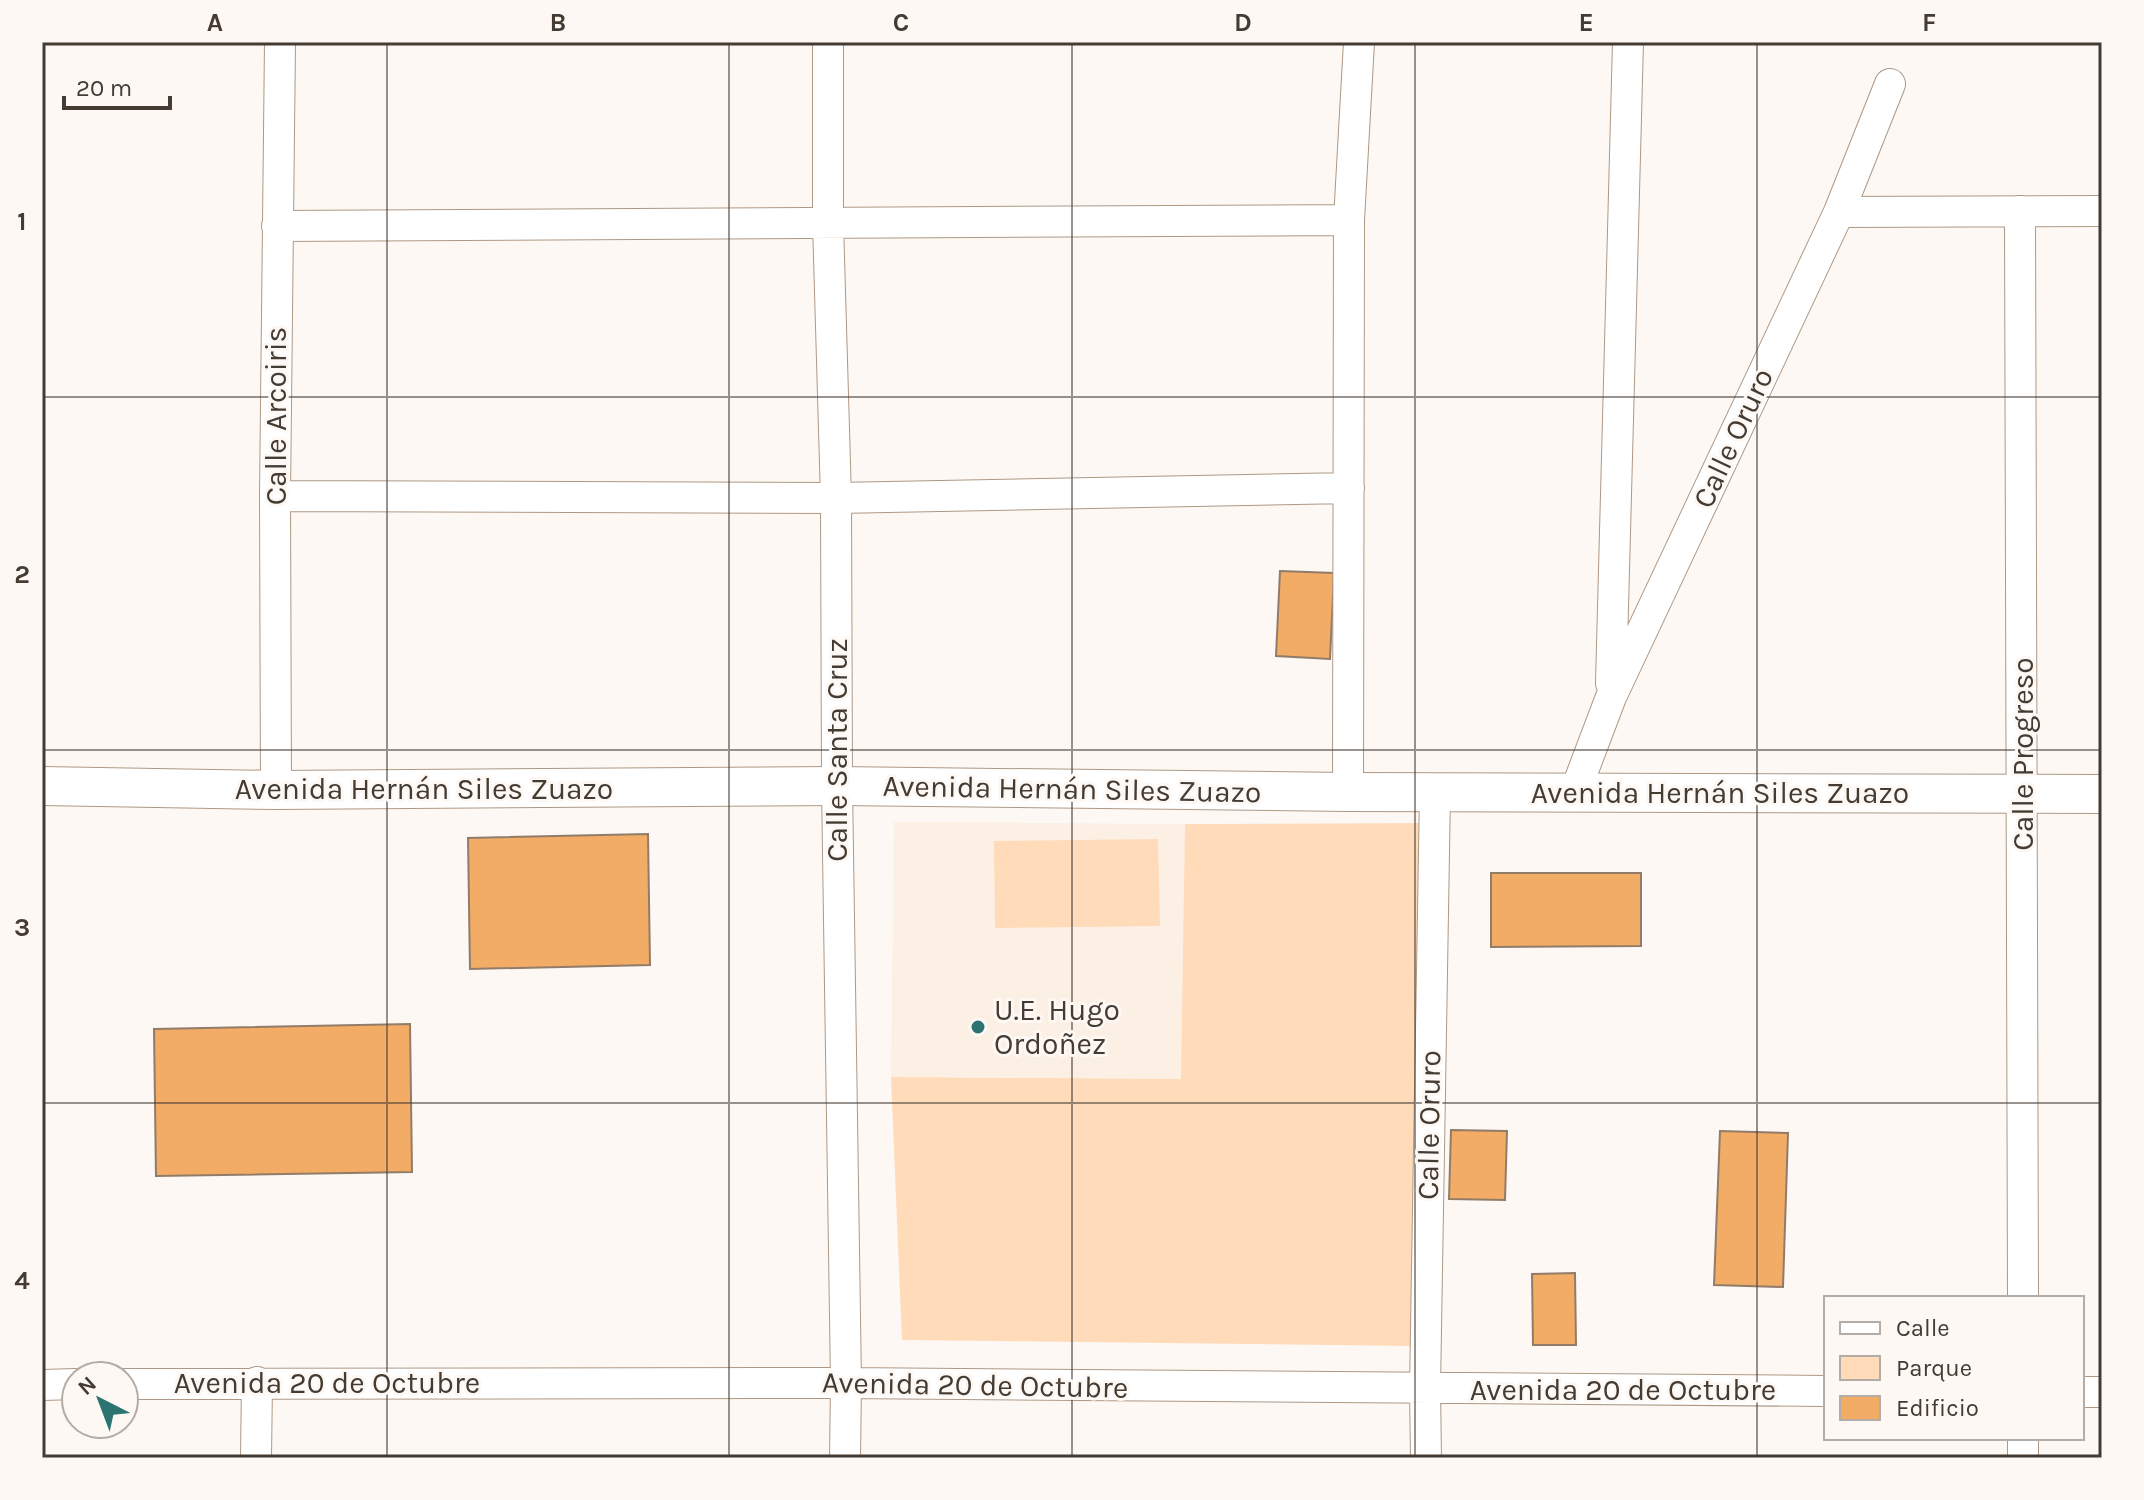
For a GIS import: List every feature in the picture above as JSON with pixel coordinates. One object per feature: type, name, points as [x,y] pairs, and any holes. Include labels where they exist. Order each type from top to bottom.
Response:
[{"type":"street","name":"Calle Arcoiris","points":[[276,790],[275,496],[280,42]]},
{"type":"street","name":"Calle Santa Cruz","points":[[828,42],[828,223],[836,498],[845,1458]]},
{"type":"street","points":[[1348,792],[1349,220],[1359,42]]},
{"type":"street","points":[[1611,697],[1628,42]]},
{"type":"street","name":"Calle Oruro","points":[[1575,792],[1611,697],[1839,212],[1890,84]]},
{"type":"street","name":"Calle Progreso","points":[[2020,211],[2023,1296]]},
{"type":"street","points":[[1839,212],[2102,211]]},
{"type":"street","points":[[277,226],[1349,220]]},
{"type":"street","points":[[275,496],[836,498],[1349,488]]},
{"type":"street","name":"Avenida Hernán Siles Zuazo","points":[[42,786],[276,790],[837,786],[1348,792],[2102,794]]},
{"type":"street","name":"Calle Oruro","points":[[1426,1458],[1435,792]]},
{"type":"street","points":[[256,1458],[257,1382]]},
{"type":"street","name":"Avenida 20 de Octubre","points":[[140,1384],[846,1383],[1824,1391]]},
{"type":"shaded area","points":[[894,822],[1185,824],[1182,1079],[891,1077]]},
{"type":"green space","points":[[1431,823],[1415,1346],[902,1340],[891,1077],[1181,1079],[1185,824]]},
{"type":"green space","points":[[1158,839],[1160,926],[995,928],[994,841]]},
{"type":"building","points":[[1280,571],[1334,573],[1330,659],[1276,656]]},
{"type":"building","points":[[648,834],[650,965],[470,969],[468,838]]},
{"type":"building","points":[[1491,873],[1641,873],[1641,946],[1491,947]]},
{"type":"building","points":[[410,1024],[412,1172],[156,1176],[154,1029]]},
{"type":"building","points":[[1451,1130],[1507,1131],[1505,1200],[1449,1199]]},
{"type":"building","points":[[1720,1131],[1788,1133],[1783,1287],[1714,1285]]},
{"type":"building","points":[[1575,1273],[1576,1345],[1533,1345],[1532,1274]]},
{"type":"place","name":"U.E. Hugo Ordoñez","points":[[978,1027]]}]
